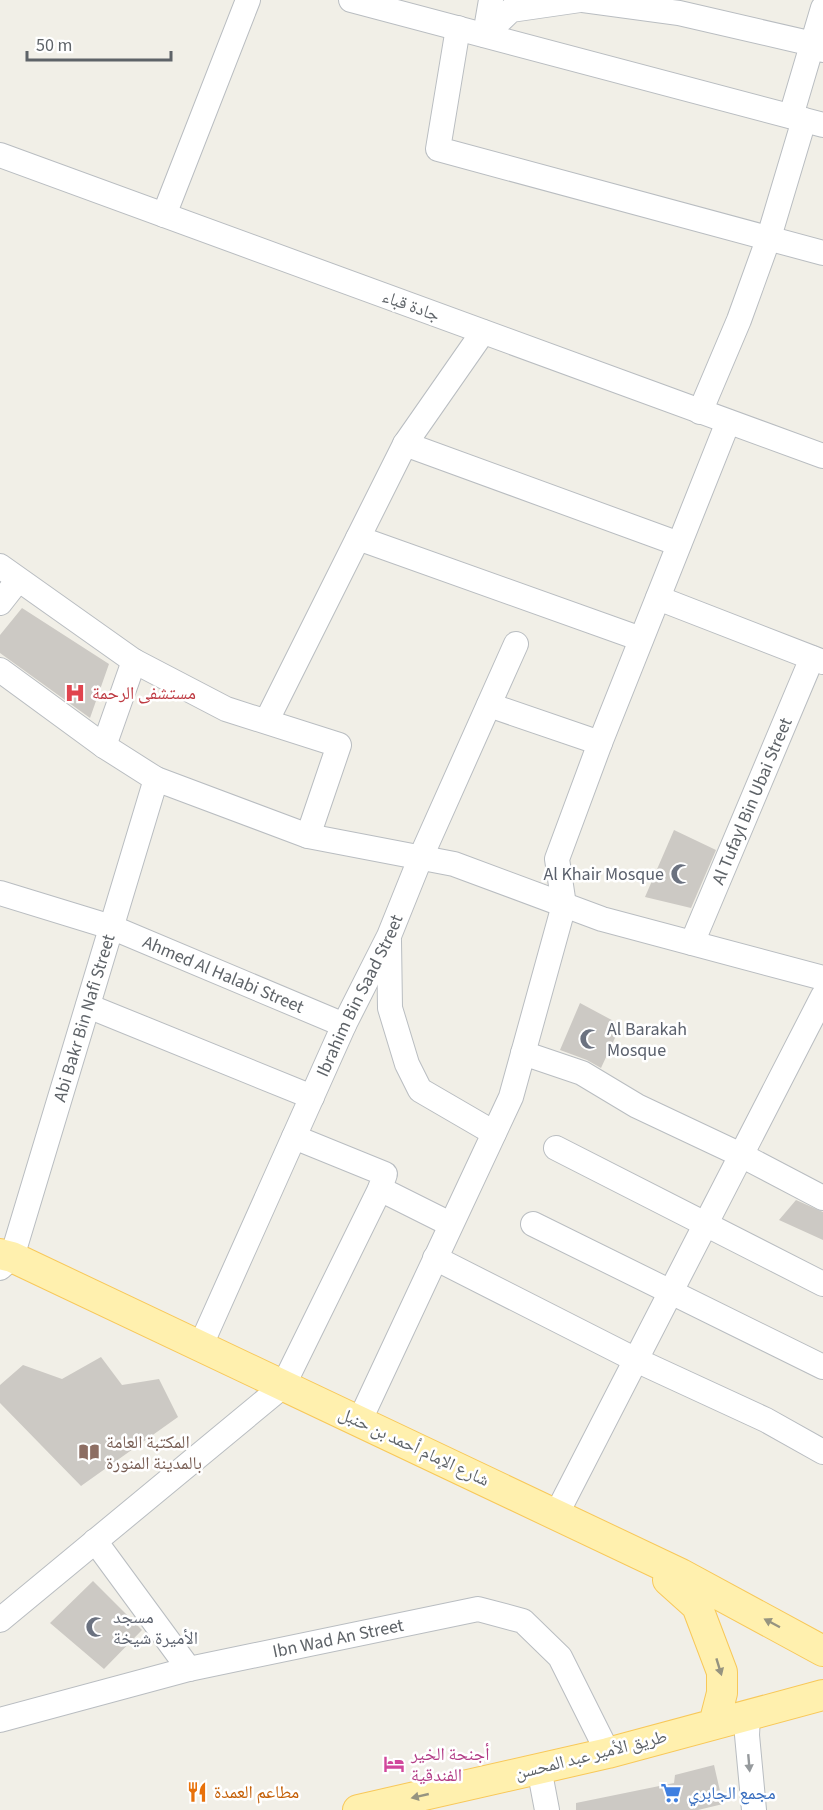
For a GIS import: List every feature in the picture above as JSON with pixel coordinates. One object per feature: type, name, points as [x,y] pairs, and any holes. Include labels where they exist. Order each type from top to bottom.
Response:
[{"type":"main road","name":"شارع الإمام أحمد بن حنبل","points":[[4,1260],[200,1347],[639,1554],[823,1650]]},
{"type":"main road","points":[[639,1554],[697,1606],[722,1672],[722,1693],[714,1724]]},
{"type":"main road","name":"طريق الأمير عبد المحسن","points":[[358,1810],[608,1752],[823,1695]]},
{"type":"street","points":[[164,215],[248,0]]},
{"type":"street","points":[[351,0],[806,120]]},
{"type":"street","points":[[484,35],[491,0]]},
{"type":"street","points":[[484,35],[511,10],[582,0],[679,13],[818,46]]},
{"type":"street","points":[[700,412],[739,320],[769,237],[806,120],[823,8]]},
{"type":"street","points":[[458,28],[438,149],[823,253]]},
{"type":"street","name":"جادة قباء","points":[[0,155],[823,456]]},
{"type":"street","points":[[267,720],[405,444],[483,332]]},
{"type":"street","points":[[359,1422],[511,1097],[564,905],[557,859],[600,743],[728,422]]},
{"type":"street","points":[[405,444],[680,544]]},
{"type":"street","points":[[358,538],[641,639]]},
{"type":"street","points":[[0,603],[9,573],[134,661],[226,709],[267,720],[339,745],[308,836]]},
{"type":"street","points":[[658,598],[818,660]]},
{"type":"street","name":"Ibrahim Bin Saad Street","points":[[200,1347],[344,1025],[389,936],[420,859],[516,644]]},
{"type":"street","name":"Al Tufayl Bin Ubai Street","points":[[692,943],[818,660]]},
{"type":"street","points":[[104,747],[134,661]]},
{"type":"street","points":[[0,670],[104,747],[156,779],[308,836],[454,864],[602,919],[823,978]]},
{"type":"street","points":[[489,705],[600,743]]},
{"type":"street","name":"Abi Bakr Bin Nafi Street","points":[[4,1260],[88,1006],[156,779]]},
{"type":"street","name":"Ahmed Al Halabi Street","points":[[0,893],[111,927],[344,1025]]},
{"type":"street","points":[[389,936],[390,1008],[407,1064],[420,1090],[494,1133]]},
{"type":"street","points":[[556,1515],[741,1155],[816,1029],[823,996]]},
{"type":"street","points":[[88,1006],[312,1097]]},
{"type":"street","points":[[523,1053],[582,1073],[637,1106],[741,1155],[823,1198]]},
{"type":"street","points":[[0,1620],[283,1386],[386,1174],[294,1137]]},
{"type":"street","points":[[556,1148],[823,1284]]},
{"type":"street","points":[[380,1189],[450,1224]]},
{"type":"street","points":[[533,1224],[823,1367]]},
{"type":"street","points":[[435,1258],[636,1360],[766,1420],[823,1452]]},
{"type":"street","points":[[95,1541],[189,1669]]},
{"type":"street","name":"Ibn Wad An Street","points":[[0,1720],[189,1669],[478,1609],[523,1621],[560,1658],[608,1752]]},
{"type":"street","points":[[748,1716],[747,1735],[753,1810]]},
{"type":"street","points":[[539,1768],[547,1810]]},
{"type":"building","name":"مستشفى الرحمة","points":[[22,608],[109,664],[90,718],[0,653],[0,635]]},
{"type":"building","name":"Al Khair Mosque","points":[[674,830],[716,850],[691,908],[645,897]]},
{"type":"building","name":"Al Barakah Mosque","points":[[580,1003],[621,1025],[601,1068],[560,1050]]},
{"type":"building","points":[[796,1200],[823,1212],[823,1240],[779,1220]]},
{"type":"building","name":"المكتبة العامة بالمدينة المنورة","points":[[101,1357],[122,1385],[159,1379],[178,1417],[81,1486],[0,1403],[0,1385],[23,1365],[62,1379]]},
{"type":"building","name":"مسجد الأميرة شيخة","points":[[93,1581],[142,1630],[104,1669],[50,1623]]},
{"type":"building","name":"مجمع الجابري","points":[[714,1765],[723,1804],[698,1810],[576,1810],[576,1803],[674,1783],[675,1775]]},
{"type":"place","name":"مستشفى الرحمة","points":[[75,693]]},
{"type":"place","name":"Al Khair Mosque","points":[[681,874]]},
{"type":"place","name":"Al Barakah Mosque","points":[[590,1039]]},
{"type":"place","name":"المكتبة العامة بالمدينة المنورة","points":[[89,1452]]},
{"type":"place","name":"مسجد الأميرة شيخة","points":[[96,1627]]},
{"type":"place","name":"أجنحة الخير الفندقية","points":[[394,1764]]},
{"type":"place","name":"مطاعم العمدة","points":[[197,1792]]},
{"type":"place","name":"مجمع الجابري","points":[[671,1793]]}]
